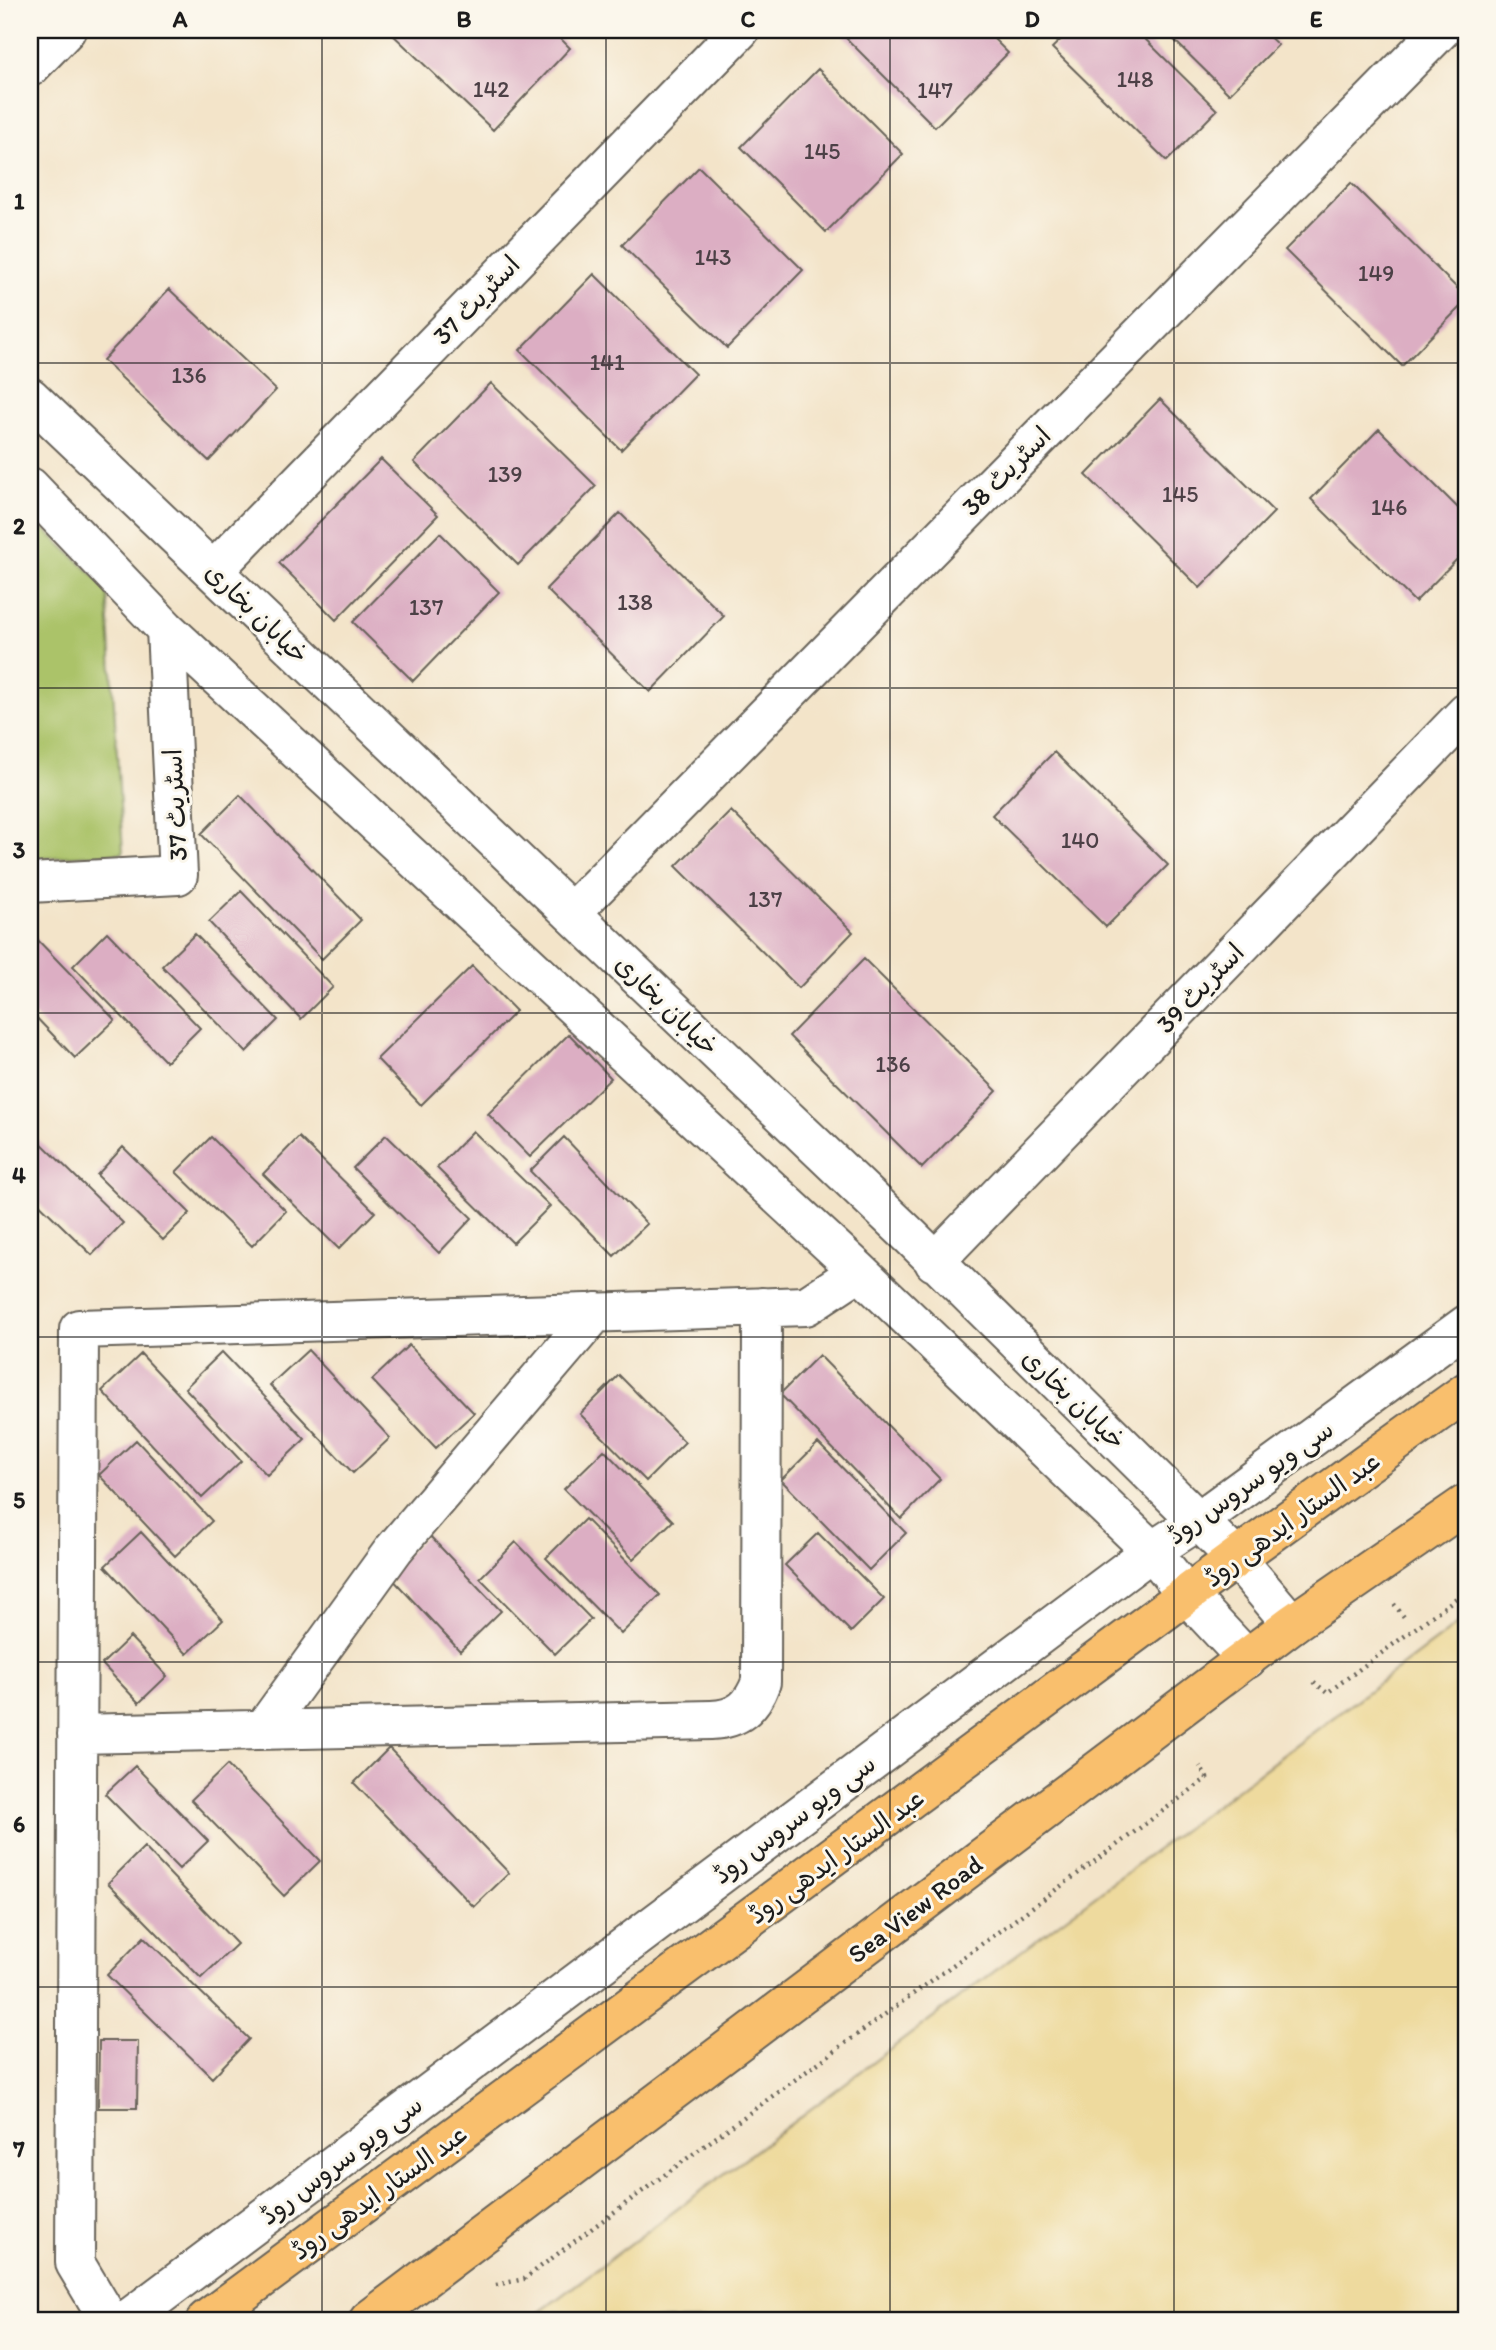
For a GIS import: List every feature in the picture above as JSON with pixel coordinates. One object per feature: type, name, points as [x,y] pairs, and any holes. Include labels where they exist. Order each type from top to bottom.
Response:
[{"type":"main road","name":"عبد الستار ایدھی روڈ","points":[[206,2320],[1466,1392]]},
{"type":"main road","name":"Sea View Road","points":[[369,2320],[1292,1624],[1466,1504]]},
{"type":"street","points":[[30,67],[66,30]]},
{"type":"street","name":"اسٹریٹ 37","points":[[213,571],[740,30]]},
{"type":"street","name":"اسٹریٹ 38","points":[[571,913],[1441,30]]},
{"type":"street","name":"خیابان بخاری","points":[[35,414],[213,571],[901,1228],[1236,1559],[1292,1624]]},
{"type":"street","points":[[30,487],[166,629],[859,1271],[1152,1551],[1188,1596],[1247,1659]]},
{"type":"street","name":"اسٹریٹ 37","points":[[30,883],[178,875],[166,629]]},
{"type":"street","name":"اسٹریٹ 39","points":[[934,1262],[1466,713]]},
{"type":"street","points":[[109,2320],[75,2263],[79,1329],[806,1306],[859,1271]]},
{"type":"street","points":[[77,1734],[711,1720],[738,1714],[749,1706],[761,1682],[762,1307]]},
{"type":"street","points":[[263,1730],[394,1549],[596,1312]]},
{"type":"street","name":"سی ویو سروس روڈ","points":[[127,2320],[1152,1551],[1198,1521],[1466,1325]]},
{"type":"path","points":[[1314,1682],[1327,1693],[1466,1591]]},
{"type":"path","points":[[496,2285],[524,2279],[724,2130],[993,1938],[1207,1778],[1200,1766]]},
{"type":"green space","points":[[30,516],[107,588],[123,853],[30,859]]},
{"type":"sand","points":[[1466,1618],[1466,2320],[529,2320]]},
{"type":"building","points":[[552,30],[570,48],[493,130],[390,32]]},
{"type":"building","points":[[838,30],[985,30],[1008,53],[935,127]]},
{"type":"building","points":[[1071,30],[1136,30],[1217,110],[1167,161],[1052,48]]},
{"type":"building","points":[[1164,30],[1262,30],[1278,45],[1229,94]]},
{"type":"building","points":[[818,69],[903,154],[826,232],[741,147]]},
{"type":"building","points":[[699,167],[803,270],[727,348],[622,245]]},
{"type":"building","points":[[1351,183],[1466,297],[1466,301],[1402,366],[1285,250]]},
{"type":"building","points":[[594,274],[695,374],[621,450],[520,350]]},
{"type":"building","points":[[169,289],[276,390],[209,461],[103,360]]},
{"type":"building","points":[[491,383],[596,486],[518,565],[414,462]]},
{"type":"building","points":[[1160,399],[1274,512],[1200,588],[1086,475]]},
{"type":"building","points":[[1379,429],[1466,516],[1466,550],[1415,602],[1311,499]]},
{"type":"building","points":[[381,459],[438,515],[336,620],[279,563]]},
{"type":"building","points":[[620,513],[724,616],[650,692],[546,589]]},
{"type":"building","points":[[440,533],[499,592],[413,681],[353,622]]},
{"type":"building","points":[[1054,752],[1168,865],[1106,927],[992,815]]},
{"type":"building","points":[[240,795],[361,920],[322,959],[201,834]]},
{"type":"building","points":[[731,811],[853,932],[799,988],[676,866]]},
{"type":"building","points":[[241,891],[333,987],[301,1019],[209,922]]},
{"type":"building","points":[[30,932],[115,1020],[75,1058],[30,1011]]},
{"type":"building","points":[[107,932],[200,1028],[166,1062],[73,966]]},
{"type":"building","points":[[195,934],[278,1020],[246,1052],[162,966]]},
{"type":"building","points":[[864,959],[997,1091],[922,1168],[789,1036]]},
{"type":"building","points":[[472,966],[516,1011],[421,1105],[377,1059]]},
{"type":"building","points":[[569,1034],[611,1078],[530,1157],[488,1114]]},
{"type":"building","points":[[473,1131],[550,1206],[513,1243],[437,1168]]},
{"type":"building","points":[[386,1135],[472,1218],[439,1253],[353,1168]]},
{"type":"building","points":[[211,1137],[286,1211],[252,1246],[176,1172]]},
{"type":"building","points":[[299,1137],[375,1212],[339,1249],[263,1174]]},
{"type":"building","points":[[564,1137],[647,1224],[614,1256],[530,1171]]},
{"type":"building","points":[[37,1139],[123,1223],[92,1255],[30,1195],[30,1146]]},
{"type":"building","points":[[123,1147],[190,1213],[163,1240],[97,1175]]},
{"type":"building","points":[[409,1345],[474,1413],[436,1448],[372,1380]]},
{"type":"building","points":[[308,1350],[390,1438],[353,1473],[270,1385]]},
{"type":"building","points":[[222,1352],[305,1439],[267,1475],[185,1388]]},
{"type":"building","points":[[141,1354],[241,1461],[202,1498],[102,1391]]},
{"type":"building","points":[[819,1355],[940,1479],[901,1519],[780,1394]]},
{"type":"building","points":[[619,1375],[685,1442],[646,1481],[580,1414]]},
{"type":"building","points":[[136,1440],[212,1521],[175,1556],[99,1475]]},
{"type":"building","points":[[818,1443],[906,1533],[869,1570],[781,1480]]},
{"type":"building","points":[[604,1450],[673,1521],[633,1559],[564,1489]]},
{"type":"building","points":[[585,1519],[660,1595],[621,1634],[546,1558]]},
{"type":"building","points":[[141,1532],[223,1620],[187,1654],[105,1566]]},
{"type":"building","points":[[818,1533],[884,1599],[851,1632],[785,1565]]},
{"type":"building","points":[[428,1534],[501,1611],[460,1651],[387,1573]]},
{"type":"building","points":[[516,1542],[591,1619],[555,1654],[480,1578]]},
{"type":"building","points":[[130,1637],[167,1676],[139,1703],[102,1664]]},
{"type":"building","points":[[389,1748],[509,1873],[474,1907],[354,1783]]},
{"type":"building","points":[[227,1765],[320,1861],[284,1896],[191,1800]]},
{"type":"building","points":[[135,1766],[208,1841],[179,1869],[105,1794]]},
{"type":"building","points":[[144,1847],[237,1944],[201,1978],[108,1883]]},
{"type":"building","points":[[144,1937],[249,2039],[212,2078],[107,1975]]},
{"type":"building","points":[[99,2041],[138,2041],[137,2108],[98,2108]]}]
